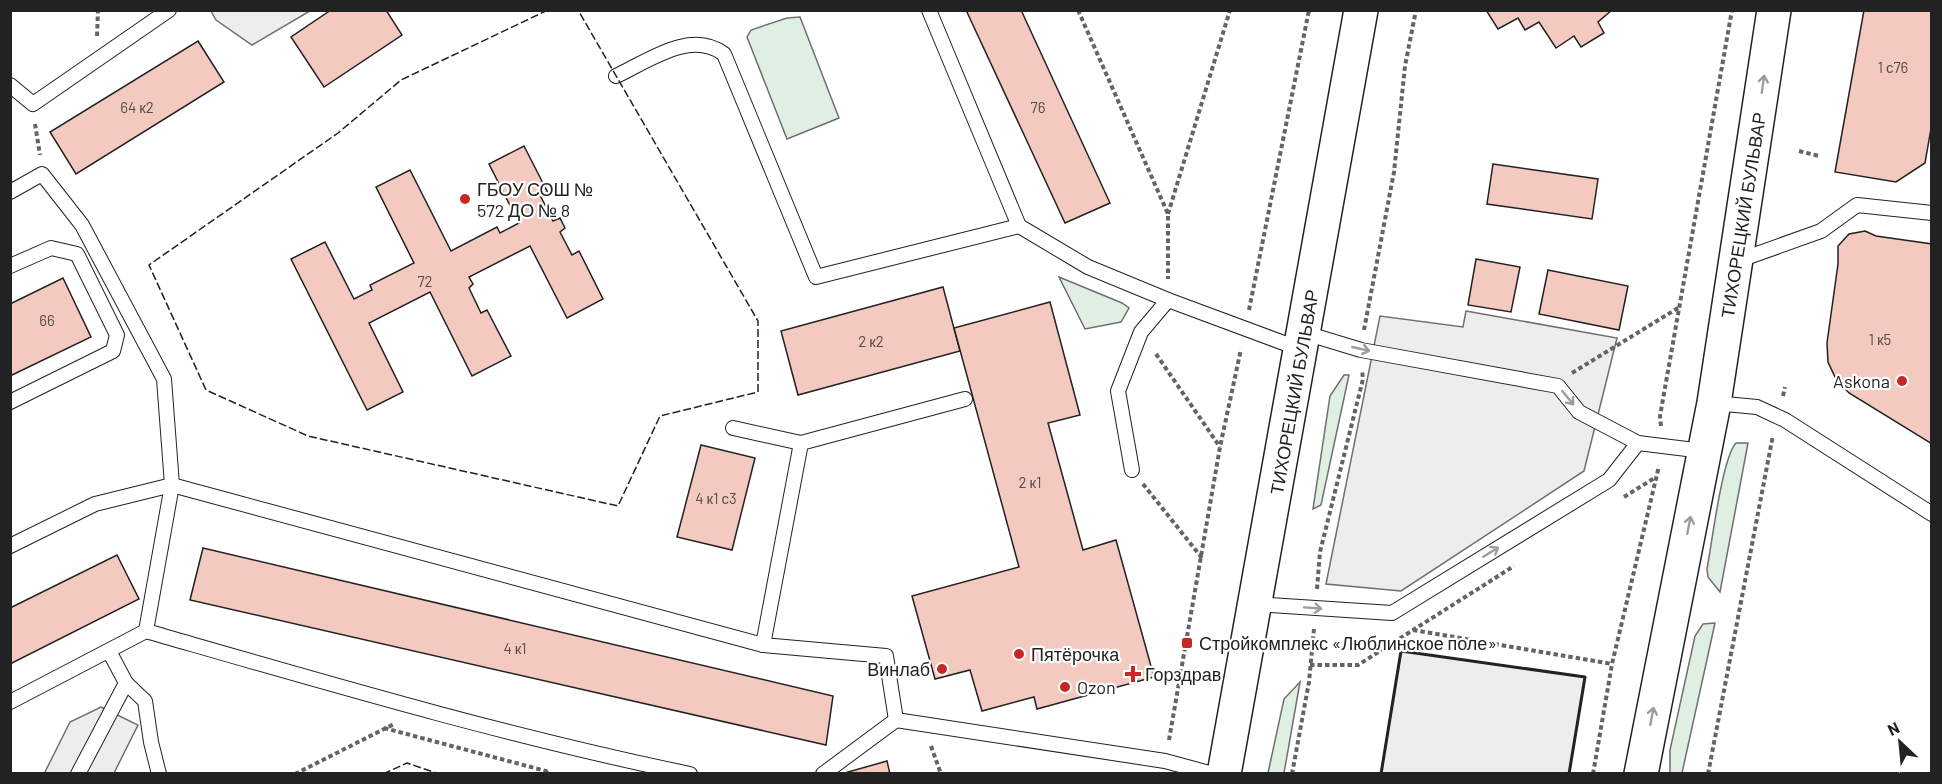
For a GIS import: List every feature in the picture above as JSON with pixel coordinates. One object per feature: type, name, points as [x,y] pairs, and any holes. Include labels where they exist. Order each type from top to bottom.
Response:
[{"type":"street","name":"ТИХОРЕЦКИЙ БУЛЬВАР","points":[[1224,774],[1304,342],[1361,10]]},
{"type":"street","name":"ТИХОРЕЦКИЙ БУЛЬВАР","points":[[1641,774],[1714,403],[1774,10]]},
{"type":"lane","points":[[10,85],[33,104],[169,10]]},
{"type":"lane","points":[[928,10],[1019,226],[1088,267],[1245,330],[1558,386],[1579,412],[1638,443],[1703,451]]},
{"type":"lane","points":[[616,76],[685,44],[716,47],[724,54],[816,277],[1019,226]]},
{"type":"lane","points":[[10,192],[42,174],[82,225],[164,379],[172,485],[146,631]]},
{"type":"lane","points":[[1735,261],[1821,231],[1857,205],[1932,213]]},
{"type":"lane","points":[[10,266],[51,248],[77,254],[117,335],[113,351],[10,402]]},
{"type":"lane","points":[[1132,470],[1118,391],[1141,332],[1168,300]]},
{"type":"lane","points":[[733,428],[801,442],[965,399]]},
{"type":"lane","points":[[1714,403],[1757,407],[1778,417],[1932,514]]},
{"type":"lane","points":[[763,645],[801,442]]},
{"type":"lane","points":[[1255,604],[1392,613],[1609,480],[1638,443]]},
{"type":"lane","points":[[10,546],[95,504],[172,485],[763,645],[886,656],[896,720]]},
{"type":"lane","points":[[10,702],[146,631],[421,710],[571,749],[690,774]]},
{"type":"lane","points":[[109,651],[126,683],[145,701],[159,774]]},
{"type":"lane","points":[[78,774],[126,683]]},
{"type":"lane","points":[[823,774],[896,720],[1165,761],[1213,774]]},
{"type":"path","points":[[1078,10],[1168,214]]},
{"type":"path","points":[[1168,300],[1168,214],[1230,10]]},
{"type":"path","points":[[1165,761],[1220,447],[1309,10]]},
{"type":"path","points":[[1292,774],[1309,682],[1320,552],[1363,379],[1360,350],[1394,172],[1405,66],[1416,10]]},
{"type":"path","points":[[1593,774],[1612,664],[1664,446],[1660,416],[1732,10]]},
{"type":"path","points":[[33,104],[42,174]]},
{"type":"path","points":[[1799,151],[1820,156]]},
{"type":"path","points":[[1570,374],[1679,308]]},
{"type":"path","points":[[1141,332],[1220,447]]},
{"type":"path","points":[[1708,774],[1785,387]]},
{"type":"path","points":[[1132,470],[1202,558]]},
{"type":"path","points":[[1413,630],[1612,664]]},
{"type":"path","points":[[295,774],[421,710]]},
{"type":"path","points":[[384,728],[546,771],[548,774]]},
{"type":"green space","points":[[800,17],[839,118],[787,139],[747,37],[751,30],[787,18]]},
{"type":"green space","points":[[1059,277],[1129,308],[1121,322],[1085,329]]},
{"type":"green space","points":[[1344,375],[1349,375],[1321,505],[1313,509],[1330,396]]},
{"type":"green space","points":[[1736,443],[1748,443],[1720,592],[1708,577],[1707,569],[1726,465]]},
{"type":"green space","points":[[1715,623],[1682,773],[1670,773],[1670,750],[1695,636],[1703,624]]},
{"type":"green space","points":[[1300,682],[1284,773],[1268,773],[1284,699]]},
{"type":"shaded area","points":[[211,11],[310,11],[252,45],[216,20]]},
{"type":"shaded area","points":[[1466,311],[1617,338],[1584,471],[1401,591],[1326,584],[1380,316],[1463,327]]},
{"type":"shaded area","points":[[1401,651],[1585,677],[1569,773],[1381,773]]},
{"type":"shaded area","points":[[101,707],[138,725],[114,773],[44,774],[70,722]]},
{"type":"building","points":[[331,10],[386,10],[402,35],[324,87],[291,37]]},
{"type":"building","points":[[966,10],[1021,10],[1110,203],[1065,223]]},
{"type":"building","points":[[1486,10],[1612,10],[1598,22],[1604,33],[1581,47],[1574,36],[1556,48],[1539,22],[1525,30],[1518,18],[1498,29]]},
{"type":"building","points":[[1864,10],[1932,10],[1932,123],[1925,163],[1896,182],[1835,172]]},
{"type":"building","points":[[198,41],[224,82],[76,174],[50,132]]},
{"type":"building","points":[[524,146],[548,193],[541,197],[553,221],[560,218],[565,228],[560,232],[572,255],[579,251],[603,299],[567,318],[530,246],[469,277],[473,284],[469,288],[481,313],[487,310],[511,356],[472,376],[430,292],[369,323],[403,392],[367,410],[291,259],[325,242],[354,299],[372,290],[370,285],[414,263],[376,187],[410,170],[451,251],[497,227],[500,233],[519,223],[489,164]]},
{"type":"building","points":[[1493,164],[1598,179],[1592,219],[1487,204]]},
{"type":"building","points":[[1865,231],[1876,236],[1932,244],[1932,444],[1849,393],[1836,379],[1828,362],[1827,343],[1838,264],[1838,246],[1849,234]]},
{"type":"building","points":[[1476,259],[1520,267],[1511,312],[1468,305]]},
{"type":"building","points":[[1548,270],[1628,286],[1619,330],[1539,314]]},
{"type":"building","points":[[63,278],[91,337],[10,376],[10,304]]},
{"type":"building","points":[[943,287],[960,351],[798,395],[781,331]]},
{"type":"building","points":[[1050,302],[1080,415],[1048,423],[1083,550],[1116,540],[1154,677],[1037,709],[1034,697],[982,711],[970,670],[935,679],[912,596],[1019,567],[954,328]]},
{"type":"building","points":[[701,445],[755,458],[732,550],[677,537]]},
{"type":"building","points":[[203,548],[833,696],[826,745],[190,600]]},
{"type":"building","points":[[117,555],[139,599],[10,664],[10,608]]},
{"type":"building","points":[[887,761],[890,774],[841,774]]},
{"type":"fence","points":[[548,10],[401,80],[338,133],[149,265],[206,390],[308,436],[618,506],[660,416],[758,392],[758,321],[578,10]]},
{"type":"fence","points":[[383,774],[407,763],[439,774]]},
{"type":"wall","points":[[1381,774],[1401,651],[1585,677],[1569,774]]},
{"type":"place","name":"ГБОУ СОШ № 572 ДО № 8","points":[[465,199]]},
{"type":"place","name":"Askona","points":[[1902,381]]},
{"type":"place","name":"Стройкомплекс «Люблинское поле»","points":[[1187,643]]},
{"type":"place","name":"Пятёрочка","points":[[1019,654]]},
{"type":"place","name":"Винлаб","points":[[942,669]]},
{"type":"place","name":"Горздрав","points":[[1133,674]]},
{"type":"place","name":"Ozon","points":[[1065,687]]}]
